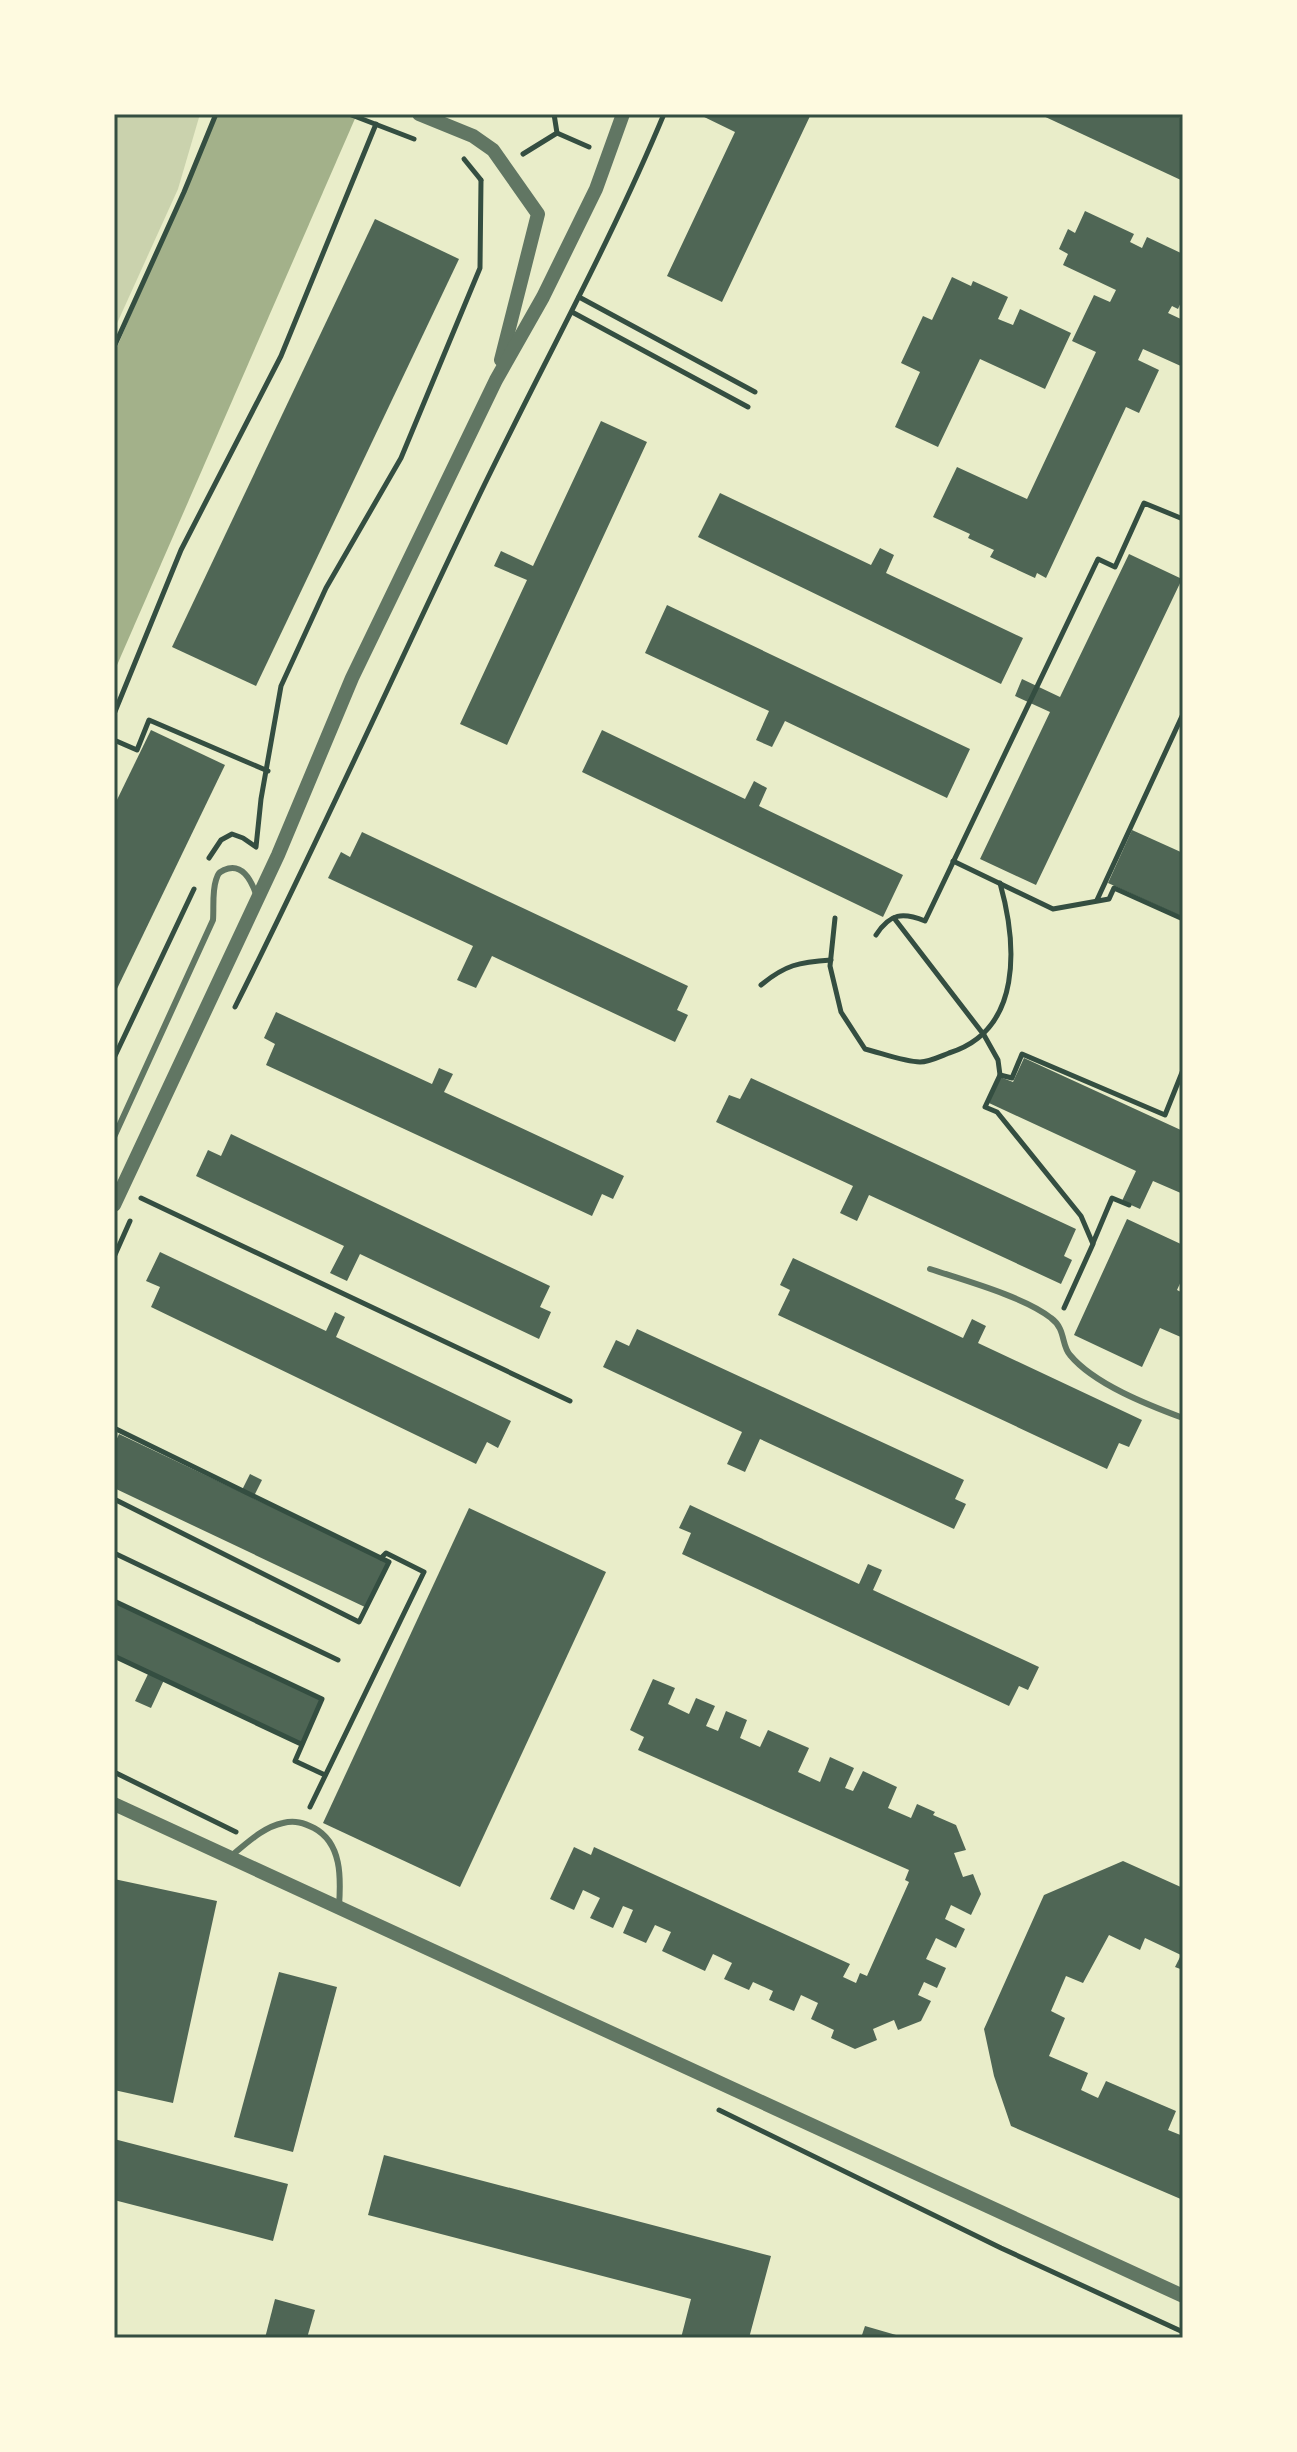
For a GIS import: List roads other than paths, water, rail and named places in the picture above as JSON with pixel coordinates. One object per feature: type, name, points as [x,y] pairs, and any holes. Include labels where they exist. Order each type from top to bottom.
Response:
[{"type":"street","points":[[419,114],[473,136],[493,150],[538,214],[496,380]]},
{"type":"street","points":[[114,1205],[278,855],[352,678],[496,380],[543,297],[596,189],[623,114]]},
{"type":"street","points":[[114,1804],[1183,2296]]},
{"type":"lane","points":[[114,1137],[213,920],[218,874],[227,868],[237,868],[245,873],[258,897]]},
{"type":"lane","points":[[930,1269],[1017,1300],[1052,1318],[1064,1335],[1067,1352],[1082,1367],[1132,1396],[1183,1418]]},
{"type":"lane","points":[[231,1856],[258,1834],[282,1823],[302,1822],[332,1843],[338,1863],[339,1906]]}]
